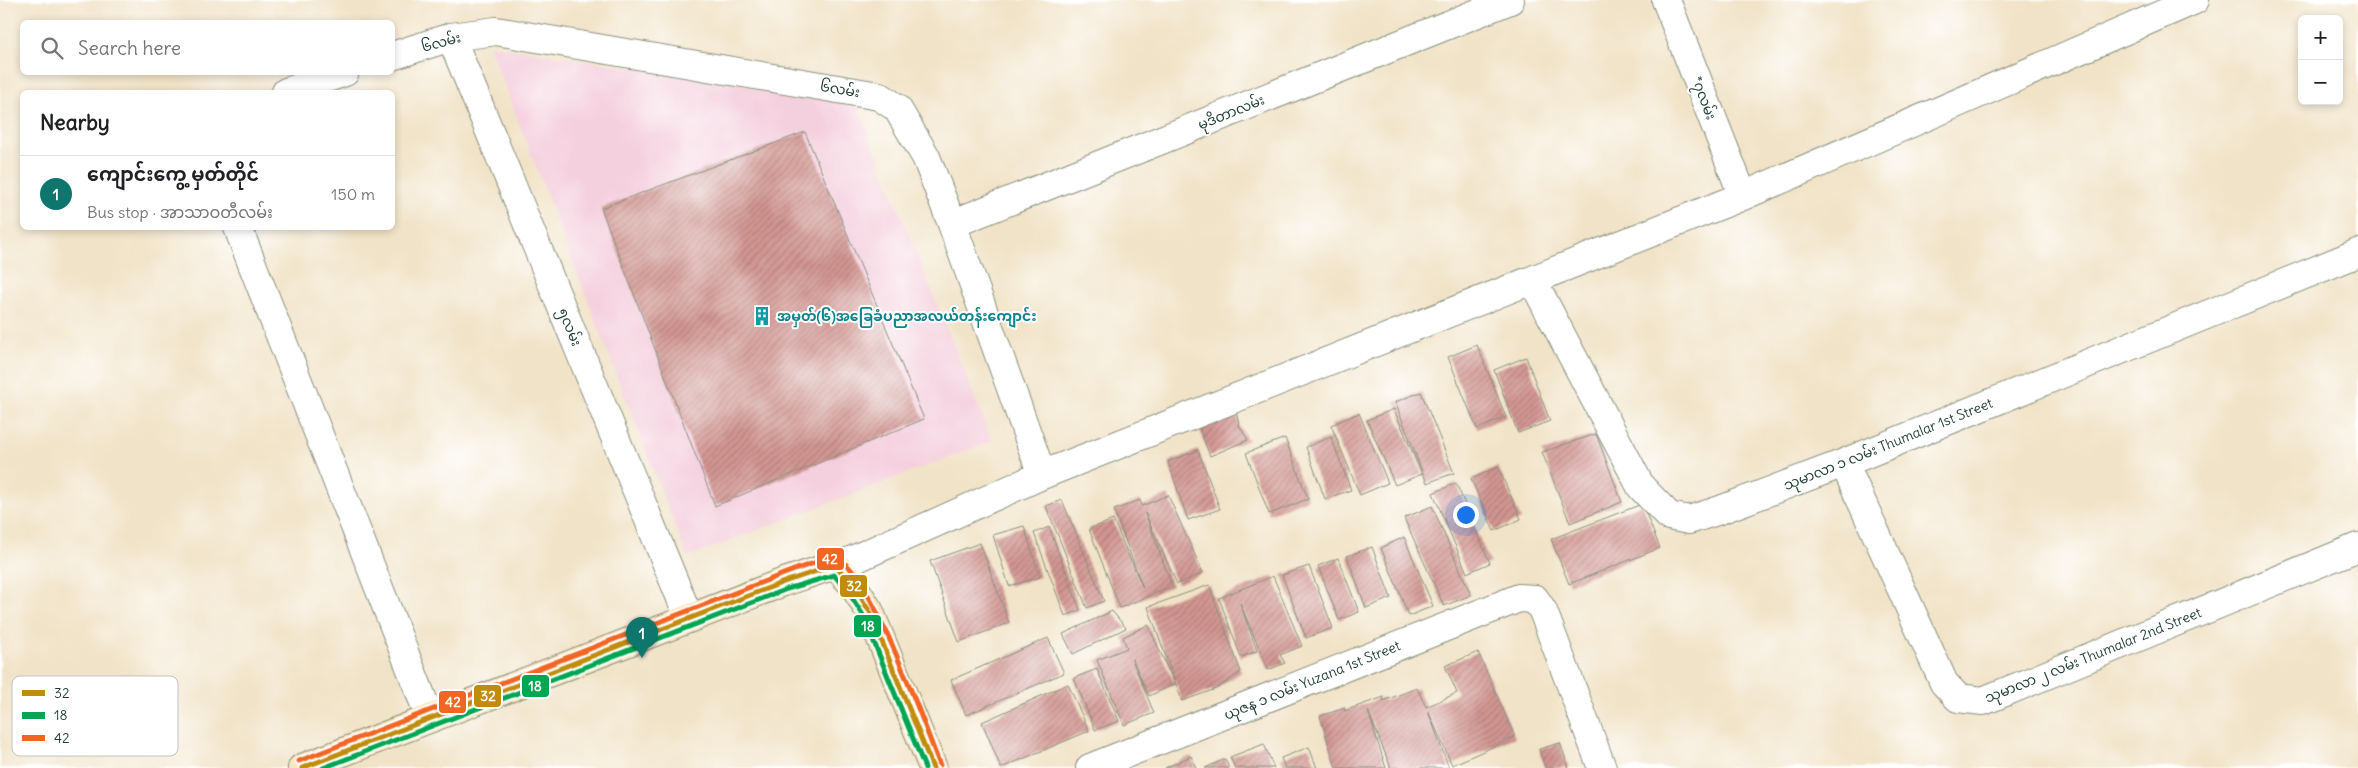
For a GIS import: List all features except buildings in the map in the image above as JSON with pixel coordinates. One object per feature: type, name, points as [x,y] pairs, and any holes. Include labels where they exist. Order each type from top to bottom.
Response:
[{"type":"main road","points":[[302,768],[690,618],[816,571],[837,567],[853,585],[870,612],[934,768]]},
{"type":"street","name":"မုဒိတာလမ်း","points":[[952,224],[1510,0]]},
{"type":"street","name":"*၇လမ်း","points":[[1666,0],[1743,196]]},
{"type":"street","points":[[837,567],[1042,475],[1743,196],[2195,0]]},
{"type":"street","name":"၆လမ်း","points":[[395,55],[451,37],[496,31],[879,96],[897,108],[926,157],[1042,475]]},
{"type":"street","name":"၅လမ်း","points":[[451,37],[690,618]]},
{"type":"street","points":[[292,90],[336,75]]},
{"type":"street","points":[[239,230],[430,718]]},
{"type":"street","name":"သုမာလာ ၁ လမ်း Thumalar 1st Street","points":[[1533,281],[1641,487],[1669,516],[1689,520],[1844,463],[2358,253]]},
{"type":"street","name":"သုမာလာ ၂ လမ်း Thumalar 2nd Street","points":[[1844,463],[1944,683],[1958,698],[1983,701],[2358,547]]},
{"type":"street","name":"ယုဇန ၁ လမ်း Yuzana 1st Street","points":[[1090,768],[1519,598],[1535,599],[1543,611],[1602,768]]},
{"type":"shaded area","points":[[489,45],[856,103],[992,441],[687,557]]},
{"type":"transit line","name":"42","points":[[299,761],[802,567],[820,561],[835,559],[840,560],[853,571],[867,593],[896,654],[940,765]]},
{"type":"transit line","name":"32","points":[[302,768],[784,582],[826,568],[837,567],[853,585],[870,612],[933,768]]},
{"type":"transit line","name":"18","points":[[323,768],[787,589],[834,575],[847,590],[863,615],[925,768]]},
{"type":"place","name":"အမှတ်(၆)အခြေခံပညာအလယ်တန်းကျောင်း","points":[[762,316]]},
{"type":"place","name":"ကျောင်းကွေ့ မှတ်တိုင်","points":[[642,658]]}]
